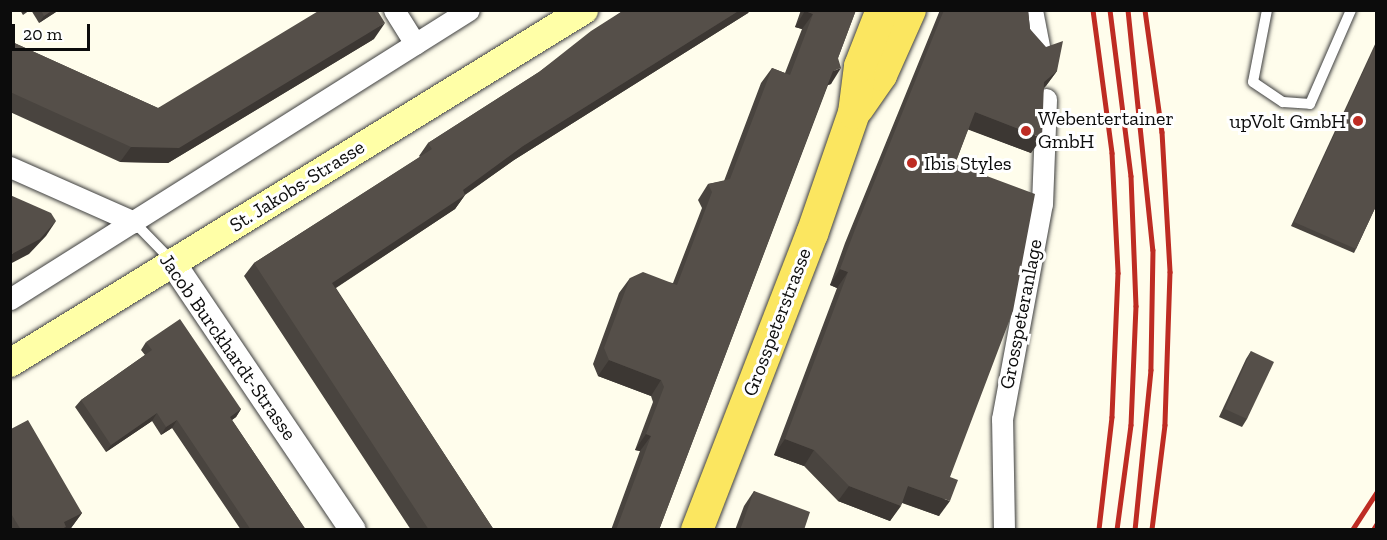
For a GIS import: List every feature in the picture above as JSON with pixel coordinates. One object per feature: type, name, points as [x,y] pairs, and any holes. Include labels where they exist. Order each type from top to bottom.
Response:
[{"type":"main road","name":"St. Jakobs-Strasse","points":[[10,363],[584,10]]},
{"type":"main road","name":"Grosspeterstrasse","points":[[854,114],[860,66],[882,10]]},
{"type":"main road","name":"Grosspeterstrasse","points":[[697,530],[854,114],[880,75],[910,10]]},
{"type":"street","points":[[394,10],[415,44]]},
{"type":"street","points":[[10,299],[469,10]]},
{"type":"street","points":[[1032,10],[1040,51]]},
{"type":"street","name":"Grosspeteranlage","points":[[1004,530],[1002,419],[1042,204],[1046,99]]},
{"type":"street","name":"Jacob Burckhardt-Strasse","points":[[10,166],[134,222]]},
{"type":"street","name":"Jacob Burckhardt-Strasse","points":[[172,262],[353,530]]},
{"type":"lane","points":[[1267,10],[1253,82],[1283,102],[1310,104],[1351,10]]},
{"type":"lane","name":"Jacob Burckhardt-Strasse","points":[[134,222],[172,262]]},
{"type":"building","points":[[41,10],[53,10],[44,16]]},
{"type":"building","points":[[320,10],[377,10],[385,23],[179,148],[131,147],[10,92],[10,41],[158,108]]},
{"type":"building","points":[[624,10],[740,10],[523,146],[463,190],[465,195],[332,283],[494,530],[429,530],[254,263],[432,149],[428,143],[539,72],[591,31]]},
{"type":"building","points":[[806,10],[856,10],[838,58],[841,68],[833,71],[659,530],[616,530],[651,436],[646,434],[664,387],[661,380],[609,360],[604,348],[630,278],[643,272],[677,285],[712,192],[708,184],[730,179],[772,68],[790,75],[813,14]]},
{"type":"building","points":[[944,10],[1028,10],[1030,29],[1046,47],[1063,41],[1057,71],[1044,82],[1042,138],[975,112],[955,164],[1035,194],[1013,311],[950,477],[958,480],[950,501],[908,486],[901,506],[849,486],[814,450],[785,439],[848,272],[840,269]]},
{"type":"building","name":"upVolt GmbH","points":[[1377,42],[1377,204],[1356,249],[1294,222]]},
{"type":"building","points":[[10,195],[51,213],[56,221],[40,239],[10,255]]},
{"type":"building","points":[[180,319],[241,409],[230,417],[306,530],[251,530],[177,420],[166,427],[157,413],[111,445],[81,400],[152,350],[146,342]]},
{"type":"building","points":[[1251,351],[1274,362],[1247,419],[1225,409]]},
{"type":"building","points":[[28,420],[82,513],[64,522],[66,527],[59,530],[21,530],[10,512],[10,428]]},
{"type":"building","points":[[754,491],[810,512],[804,530],[740,530]]},
{"type":"railway","points":[[1093,10],[1112,153],[1118,273],[1112,417],[1099,530]]},
{"type":"railway","points":[[1110,10],[1131,176],[1136,306],[1131,425],[1117,530]]},
{"type":"railway","points":[[1128,10],[1153,250],[1151,370],[1135,530]]},
{"type":"railway","points":[[1145,10],[1162,132],[1170,272],[1165,425],[1152,530]]},
{"type":"railway","points":[[1352,530],[1376,493]]},
{"type":"railway","points":[[1373,530],[1376,525]]},
{"type":"place","name":"upVolt GmbH","points":[[1358,121]]},
{"type":"place","name":"Webentertainer GmbH","points":[[1026,131]]},
{"type":"place","name":"Ibis Styles","points":[[912,163]]}]
